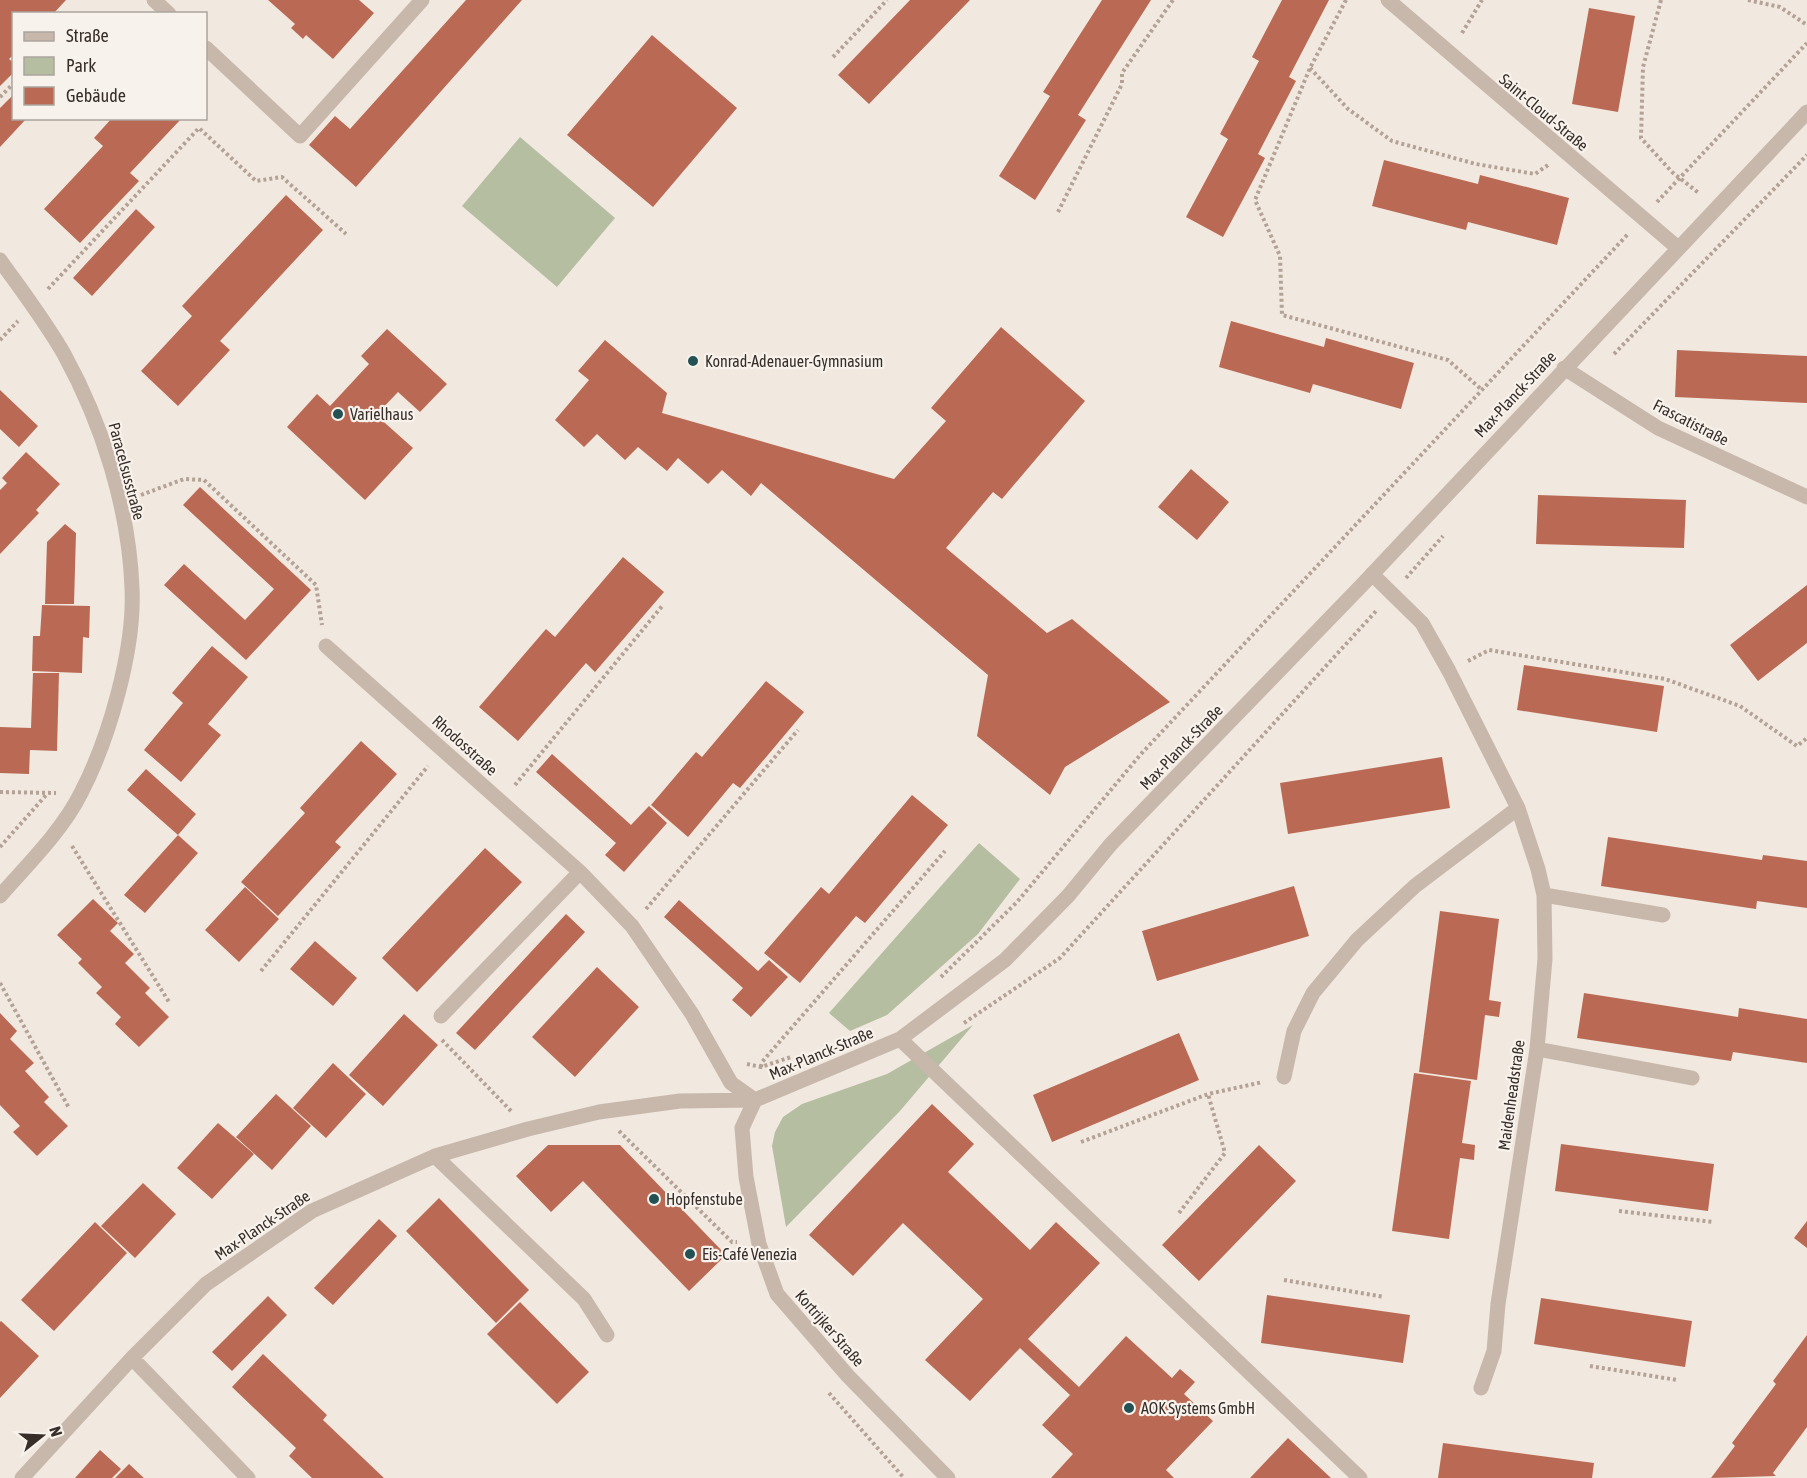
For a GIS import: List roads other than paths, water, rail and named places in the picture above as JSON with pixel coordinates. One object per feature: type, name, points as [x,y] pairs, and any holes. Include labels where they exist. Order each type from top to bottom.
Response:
[{"type":"street","points":[[154,0],[167,12]]},
{"type":"street","points":[[207,49],[300,136],[422,0]]},
{"type":"street","name":"Saint-Cloud-Straße","points":[[1389,0],[1565,154],[1678,248]]},
{"type":"street","name":"Max-Planck-Straße","points":[[22,1478],[132,1358],[206,1284],[312,1211],[435,1156],[528,1129],[599,1112],[680,1101],[754,1100],[900,1039],[1005,960],[1068,896],[1111,844],[1372,574],[1807,112]]},
{"type":"street","name":"Paracelsusstraße","points":[[0,260],[33,305],[64,355],[97,426],[120,502],[132,589],[127,649],[108,729],[81,794],[62,824],[0,896]]},
{"type":"street","name":"Frascatistraße","points":[[1564,368],[1658,428],[1807,497]]},
{"type":"street","name":"Maidenheadstraße","points":[[1372,574],[1422,623],[1449,671],[1518,808],[1544,895],[1545,959],[1537,1049],[1498,1304],[1494,1351],[1481,1388]]},
{"type":"street","name":"Rhodosstraße","points":[[326,646],[580,872],[632,926],[692,1014],[731,1083],[754,1100]]},
{"type":"street","points":[[1284,1077],[1294,1031],[1313,993],[1357,940],[1416,886],[1518,808]]},
{"type":"street","points":[[441,1016],[580,872]]},
{"type":"street","points":[[1544,895],[1663,915]]},
{"type":"street","points":[[900,1039],[1360,1478]]},
{"type":"street","points":[[1537,1049],[1692,1078]]},
{"type":"street","name":"Kortrijker Straße","points":[[754,1100],[742,1128],[746,1177],[759,1244],[777,1294],[848,1376],[948,1478]]},
{"type":"street","points":[[435,1156],[584,1299],[608,1335]]},
{"type":"street","points":[[132,1358],[248,1478]]},
{"type":"place","name":"Konrad-Adenauer-Gymnasium","points":[[693,361]]},
{"type":"place","name":"Varielhaus","points":[[338,414]]},
{"type":"place","name":"Hopfenstube","points":[[654,1199]]},
{"type":"place","name":"Eis-Café Venezia","points":[[690,1254]]},
{"type":"place","name":"AOK Systems GmbH","points":[[1129,1408]]}]
